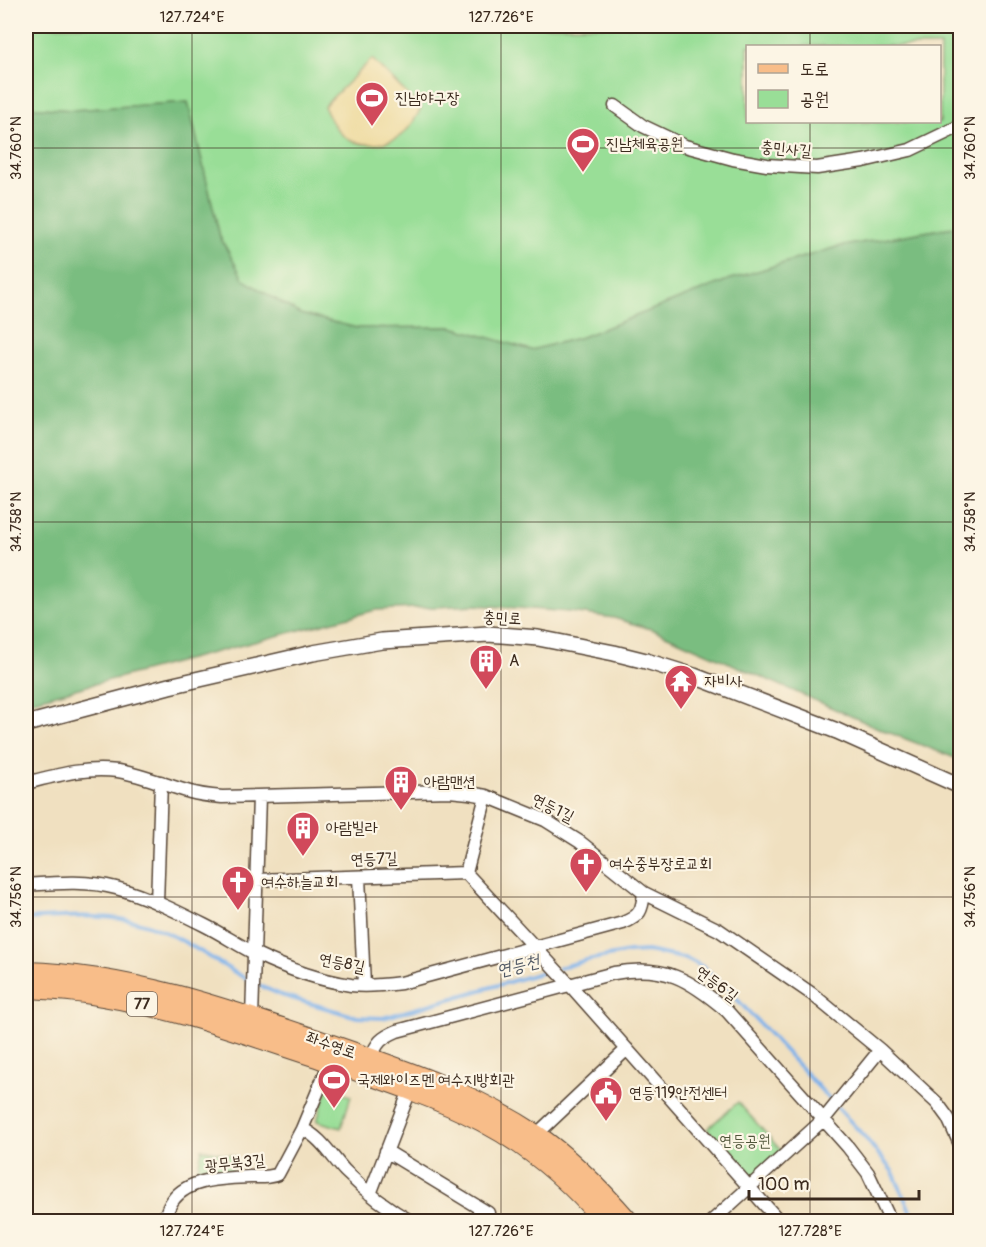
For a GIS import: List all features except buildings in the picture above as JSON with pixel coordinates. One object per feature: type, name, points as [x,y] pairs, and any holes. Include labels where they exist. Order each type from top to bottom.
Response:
[{"type":"main road","name":"좌수영로","points":[[26,972],[105,979],[252,1014],[378,1066],[428,1079],[470,1097],[536,1135],[579,1171],[629,1221]]},
{"type":"main road","name":"좌수영로","points":[[26,988],[102,996],[146,1005],[217,1024],[330,1062],[378,1066],[410,1090],[483,1122],[521,1146],[566,1182],[605,1221]]},
{"type":"street","name":"충민사길","points":[[615,106],[643,126],[685,146],[767,165],[817,168],[910,150],[960,126]]},
{"type":"street","name":"충민로","points":[[26,724],[169,686],[313,653],[382,641],[488,634],[538,638],[583,647],[646,661],[694,676],[837,731],[960,786]]},
{"type":"street","name":"연등1길","points":[[26,783],[76,771],[97,770],[118,771],[188,791],[222,797],[449,791],[486,796],[545,820],[580,842],[644,893],[719,930],[812,994],[880,1050],[937,1103],[948,1118],[960,1144]]},
{"type":"street","points":[[157,903],[160,782]]},
{"type":"street","points":[[252,1014],[259,796]]},
{"type":"street","points":[[486,796],[466,873],[570,985],[780,1221]]},
{"type":"street","name":"연등7길","points":[[256,880],[466,873]]},
{"type":"street","points":[[359,877],[364,985]]},
{"type":"street","name":"연등8길","points":[[26,885],[62,882],[101,885],[126,891],[204,925],[276,963],[352,985],[401,983],[629,921],[638,916],[644,893]]},
{"type":"street","name":"연등6길","points":[[378,1066],[378,1042],[397,1032],[614,973],[638,970],[664,973],[687,981],[731,1016],[848,1146],[868,1173],[891,1221]]},
{"type":"street","points":[[536,1135],[627,1049]]},
{"type":"street","points":[[711,1221],[824,1119],[880,1050]]},
{"type":"street","name":"광무북3길","points":[[163,1221],[173,1200],[184,1190],[196,1184],[276,1175],[302,1129],[330,1062]]},
{"type":"street","points":[[370,1194],[410,1090]]},
{"type":"street","points":[[302,1129],[310,1133],[370,1194],[412,1221]]},
{"type":"street","points":[[386,1151],[488,1213]]},
{"type":"green space","name":"진남체육공원","points":[[26,26],[960,26],[960,225],[837,247],[728,280],[582,337],[531,350],[452,327],[357,328],[300,314],[244,281],[220,237],[188,102],[73,110],[26,107]]},
{"type":"green space","points":[[188,102],[220,237],[244,280],[300,314],[357,328],[452,327],[531,350],[582,337],[728,280],[837,247],[960,225],[960,760],[885,731],[654,630],[614,618],[570,612],[476,605],[376,610],[26,702],[26,107],[73,110]]},
{"type":"green space","name":"국제와이즈멘 여수지방회관","points":[[330,1084],[335,1086],[335,1091],[351,1096],[341,1128],[317,1121]]},
{"type":"green space","name":"연등공원","points":[[738,1102],[783,1153],[757,1176],[749,1176],[707,1129]]},
{"type":"green space","points":[[202,1149],[235,1156],[232,1170],[196,1176]]},
{"type":"sand","points":[[372,59],[421,108],[405,132],[393,140],[378,144],[363,144],[348,139],[340,133],[324,106]]},
{"type":"waterway","name":"연등천","points":[[26,919],[90,917],[124,919],[139,923],[178,938],[250,981]]},
{"type":"waterway","name":"연등천","points":[[559,968],[587,960],[647,951],[688,959],[705,968],[734,996],[863,1135],[893,1172],[915,1222]]},
{"type":"waterway","name":"연등천","points":[[256,984],[281,995],[357,1017],[383,1018],[551,970]]},
{"type":"place","name":"진남야구장","points":[[372,127]]},
{"type":"place","name":"진남체육공원","points":[[583,173]]},
{"type":"place","name":"A","points":[[486,690]]},
{"type":"place","name":"자비사","points":[[681,710]]},
{"type":"place","name":"아람맨션","points":[[401,811]]},
{"type":"place","name":"아람빌라","points":[[303,857]]},
{"type":"place","name":"여수중부장로교회","points":[[586,893]]},
{"type":"place","name":"여수하늘교회","points":[[238,911]]},
{"type":"place","name":"국제와이즈멘 여수지방회관","points":[[334,1109]]},
{"type":"place","name":"연등119안전센터","points":[[606,1122]]}]
